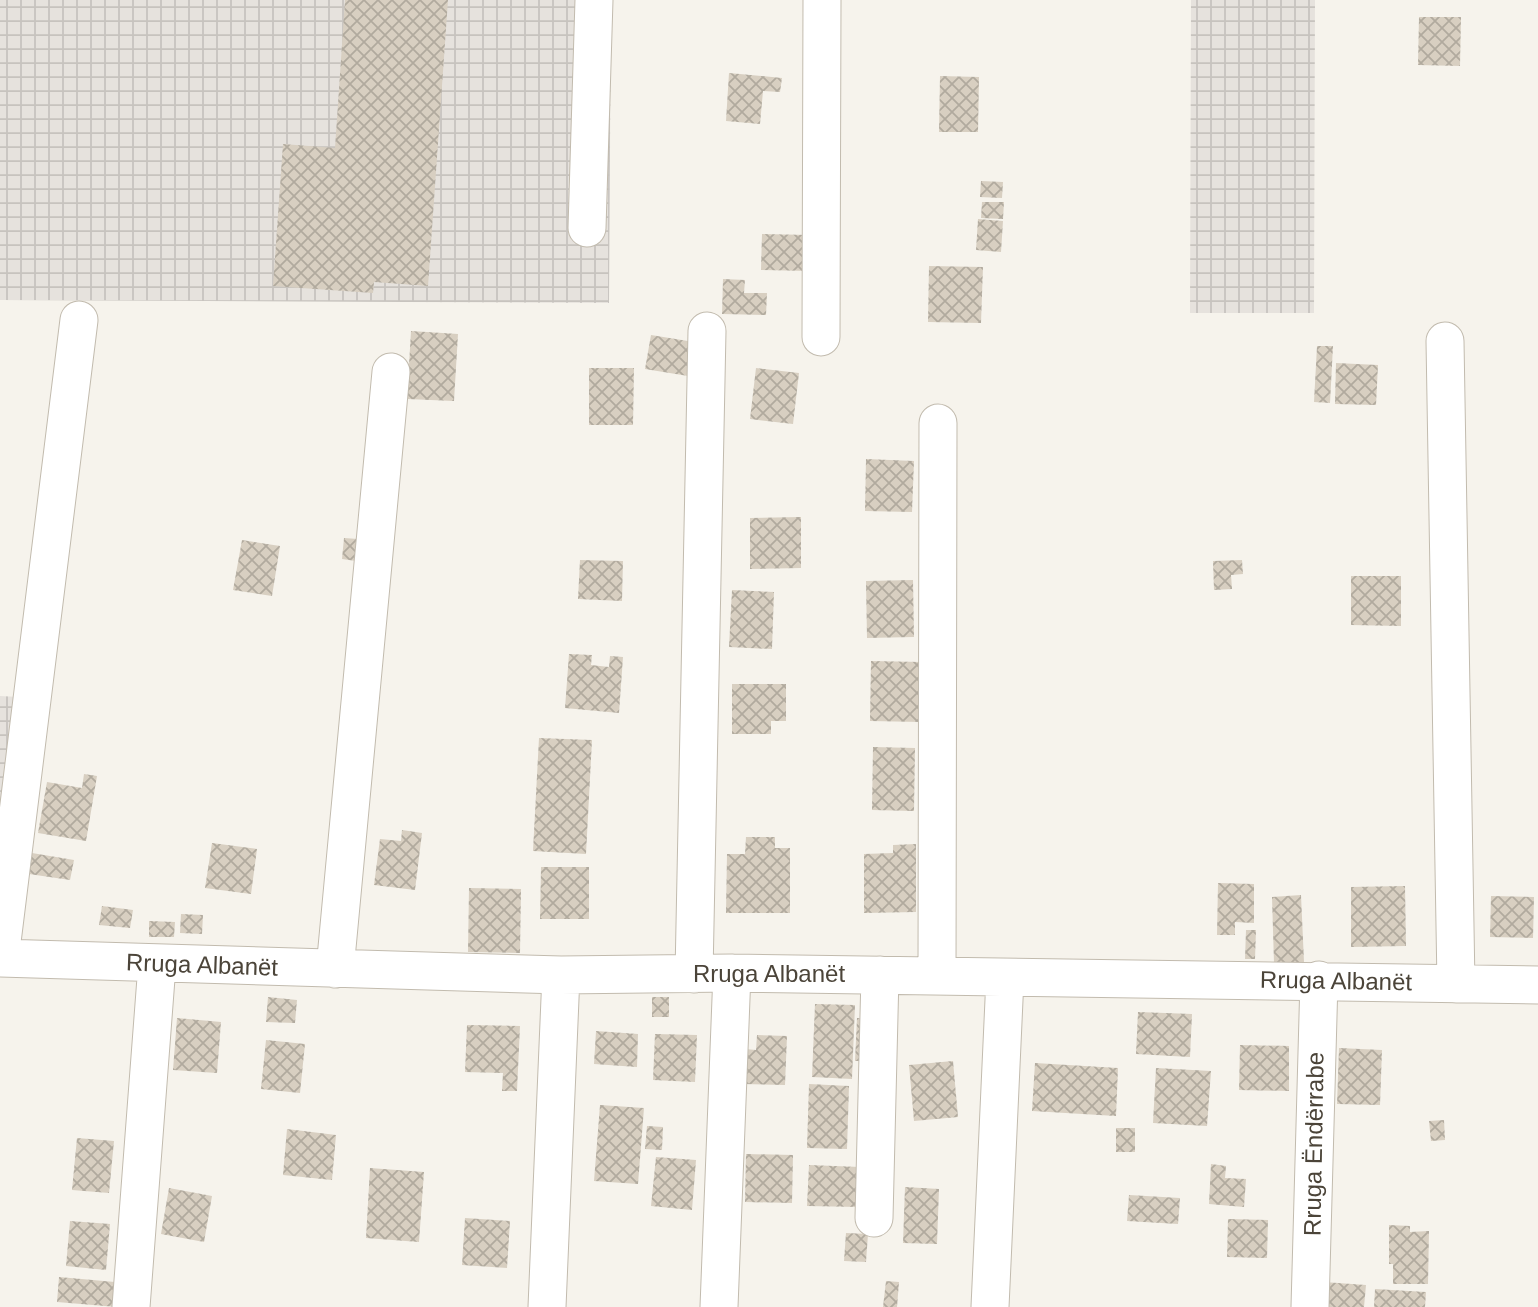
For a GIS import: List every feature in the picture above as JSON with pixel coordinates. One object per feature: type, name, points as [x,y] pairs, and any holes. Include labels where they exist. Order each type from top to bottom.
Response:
[{"type":"street","points":[[587,228],[594,0]]},
{"type":"street","points":[[821,337],[822,0]]},
{"type":"street","points":[[0,958],[79,320]]},
{"type":"street","points":[[694,974],[707,331]]},
{"type":"street","points":[[1444,341],[1456,984]]},
{"type":"street","points":[[335,969],[391,372]]},
{"type":"street","points":[[937,975],[939,423]]},
{"type":"street","name":"Rruga Albanët","points":[[0,958],[157,965],[561,975],[937,975],[1538,985]]},
{"type":"street","points":[[131,1307],[157,965]]},
{"type":"street","points":[[719,1307],[732,973]]},
{"type":"street","points":[[548,1307],[561,975]]},
{"type":"street","points":[[874,1218],[880,975]]},
{"type":"street","points":[[990,1307],[1005,978]]},
{"type":"street","name":"Rruga Ëndërrabe","points":[[1310,1307],[1319,980]]},
{"type":"street","points":[[993,1209],[1009,1244],[1007,1307]]},
{"type":"shaded area","points":[[0,0],[611,0],[609,303],[0,300]]},
{"type":"shaded area","points":[[1191,0],[1315,0],[1314,313],[1190,313]]},
{"type":"shaded area","points":[[0,696],[19,697],[0,879]]},
{"type":"building","points":[[345,0],[448,0],[428,286],[374,282],[373,293],[273,286],[283,144],[335,148]]},
{"type":"building","points":[[1419,17],[1461,17],[1460,66],[1418,65]]},
{"type":"building","points":[[729,73],[782,78],[780,92],[763,91],[760,124],[726,121]]},
{"type":"building","points":[[940,76],[979,77],[978,132],[939,132]]},
{"type":"building","points":[[981,181],[1003,182],[1002,198],[980,197]]},
{"type":"building","points":[[982,202],[1004,202],[1003,219],[981,218]]},
{"type":"building","points":[[978,219],[1003,221],[1001,252],[976,250]]},
{"type":"building","points":[[762,234],[811,235],[810,271],[761,270]]},
{"type":"building","points":[[929,266],[983,267],[981,323],[928,322]]},
{"type":"building","points":[[723,279],[745,280],[744,293],[767,293],[766,315],[722,314]]},
{"type":"building","points":[[411,331],[458,334],[454,401],[407,399]]},
{"type":"building","points":[[651,335],[694,342],[688,376],[645,369]]},
{"type":"building","points":[[1317,346],[1333,346],[1330,403],[1314,402]]},
{"type":"building","points":[[1336,363],[1378,365],[1376,405],[1335,404]]},
{"type":"building","points":[[589,368],[634,368],[633,425],[589,425]]},
{"type":"building","points":[[756,368],[799,373],[793,424],[750,419]]},
{"type":"building","points":[[866,459],[914,461],[912,512],[865,511]]},
{"type":"building","points":[[801,517],[801,568],[750,569],[750,518]]},
{"type":"building","points":[[344,538],[358,539],[356,561],[342,559]]},
{"type":"building","points":[[242,540],[280,546],[272,596],[233,590]]},
{"type":"building","points":[[580,560],[623,561],[622,601],[578,599]]},
{"type":"building","points":[[1242,560],[1243,574],[1231,575],[1232,589],[1214,590],[1213,561]]},
{"type":"building","points":[[1351,576],[1401,576],[1401,626],[1351,625]]},
{"type":"building","points":[[913,580],[914,637],[867,638],[866,581]]},
{"type":"building","points":[[732,590],[774,592],[772,649],[729,647]]},
{"type":"building","points":[[569,654],[592,655],[591,665],[609,667],[610,656],[623,657],[619,713],[565,708]]},
{"type":"building","points":[[871,661],[922,662],[921,722],[870,721]]},
{"type":"building","points":[[732,684],[786,684],[786,721],[771,721],[771,734],[732,734]]},
{"type":"building","points":[[539,738],[592,740],[586,854],[533,851]]},
{"type":"building","points":[[873,747],[915,748],[914,811],[872,810]]},
{"type":"building","points":[[84,774],[97,776],[86,841],[38,833],[47,782],[82,788]]},
{"type":"building","points":[[402,830],[422,833],[415,890],[374,885],[380,839],[401,841]]},
{"type":"building","points":[[746,837],[775,837],[775,848],[790,848],[790,913],[726,913],[727,854],[745,854]]},
{"type":"building","points":[[212,843],[257,849],[251,894],[205,888]]},
{"type":"building","points":[[916,844],[916,912],[864,913],[864,854],[893,853],[893,845]]},
{"type":"building","points":[[32,853],[74,860],[70,880],[29,874]]},
{"type":"building","points":[[541,867],[589,867],[589,919],[540,919]]},
{"type":"building","points":[[1218,883],[1254,884],[1254,923],[1235,922],[1235,935],[1217,935]]},
{"type":"building","points":[[1405,886],[1406,946],[1351,947],[1351,887]]},
{"type":"building","points":[[469,888],[521,889],[520,953],[468,952]]},
{"type":"building","points":[[1301,895],[1304,962],[1274,963],[1272,897]]},
{"type":"building","points":[[1491,896],[1534,897],[1533,938],[1490,937]]},
{"type":"building","points":[[102,906],[133,910],[130,928],[99,925]]},
{"type":"building","points":[[181,914],[203,915],[202,934],[180,933]]},
{"type":"building","points":[[149,921],[175,922],[174,937],[149,937]]},
{"type":"building","points":[[1246,930],[1256,930],[1255,959],[1245,959]]},
{"type":"building","points":[[268,997],[297,1000],[295,1023],[266,1022]]},
{"type":"building","points":[[652,997],[669,997],[669,1017],[652,1017]]},
{"type":"building","points":[[815,1004],[855,1005],[852,1079],[812,1077]]},
{"type":"building","points":[[1138,1012],[1192,1014],[1190,1057],[1136,1054]]},
{"type":"building","points":[[177,1018],[221,1022],[217,1073],[173,1070]]},
{"type":"building","points":[[857,1018],[875,1018],[873,1061],[855,1061]]},
{"type":"building","points":[[467,1025],[520,1026],[517,1091],[502,1091],[503,1073],[465,1072]]},
{"type":"building","points":[[596,1031],[638,1034],[637,1067],[594,1064]]},
{"type":"building","points":[[655,1034],[697,1035],[695,1082],[653,1080]]},
{"type":"building","points":[[757,1035],[787,1036],[785,1085],[743,1084],[745,1049],[756,1050]]},
{"type":"building","points":[[266,1040],[305,1044],[300,1093],[261,1089]]},
{"type":"building","points":[[1240,1045],[1289,1046],[1289,1091],[1239,1090]]},
{"type":"building","points":[[1339,1048],[1382,1050],[1380,1105],[1337,1104]]},
{"type":"building","points":[[953,1061],[958,1117],[914,1121],[909,1065]]},
{"type":"building","points":[[1035,1063],[1118,1068],[1116,1116],[1032,1111]]},
{"type":"building","points":[[1156,1068],[1211,1071],[1207,1126],[1153,1123]]},
{"type":"building","points":[[809,1084],[849,1086],[847,1149],[807,1148]]},
{"type":"building","points":[[600,1105],[644,1108],[638,1184],[594,1181]]},
{"type":"building","points":[[1444,1120],[1445,1140],[1431,1141],[1429,1121]]},
{"type":"building","points":[[647,1126],[663,1127],[662,1150],[645,1149]]},
{"type":"building","points":[[1116,1128],[1135,1128],[1135,1152],[1116,1152]]},
{"type":"building","points":[[287,1129],[336,1135],[332,1180],[283,1175]]},
{"type":"building","points":[[77,1138],[114,1141],[109,1193],[72,1190]]},
{"type":"building","points":[[746,1154],[793,1155],[792,1203],[745,1202]]},
{"type":"building","points":[[656,1157],[696,1160],[692,1210],[651,1206]]},
{"type":"building","points":[[1211,1164],[1226,1166],[1225,1178],[1246,1179],[1244,1207],[1209,1204]]},
{"type":"building","points":[[809,1165],[860,1167],[859,1207],[807,1206]]},
{"type":"building","points":[[370,1168],[424,1172],[419,1242],[366,1238]]},
{"type":"building","points":[[905,1187],[939,1189],[937,1244],[903,1243]]},
{"type":"building","points":[[169,1188],[212,1196],[204,1242],[161,1234]]},
{"type":"building","points":[[1129,1195],[1180,1198],[1178,1224],[1127,1221]]},
{"type":"building","points":[[465,1218],[510,1221],[507,1268],[462,1265]]},
{"type":"building","points":[[1228,1219],[1268,1220],[1267,1258],[1227,1257]]},
{"type":"building","points":[[70,1221],[110,1224],[106,1270],[66,1266]]},
{"type":"building","points":[[1389,1225],[1410,1226],[1410,1232],[1429,1231],[1428,1284],[1393,1284],[1393,1264],[1389,1264]]},
{"type":"building","points":[[846,1233],[868,1234],[866,1262],[844,1261]]},
{"type":"building","points":[[59,1277],[126,1283],[117,1307],[57,1302]]},
{"type":"building","points":[[886,1281],[899,1282],[897,1307],[883,1307]]},
{"type":"building","points":[[1324,1282],[1366,1285],[1364,1307],[1322,1307]]},
{"type":"building","points":[[1375,1289],[1426,1292],[1425,1307],[1374,1307]]}]
